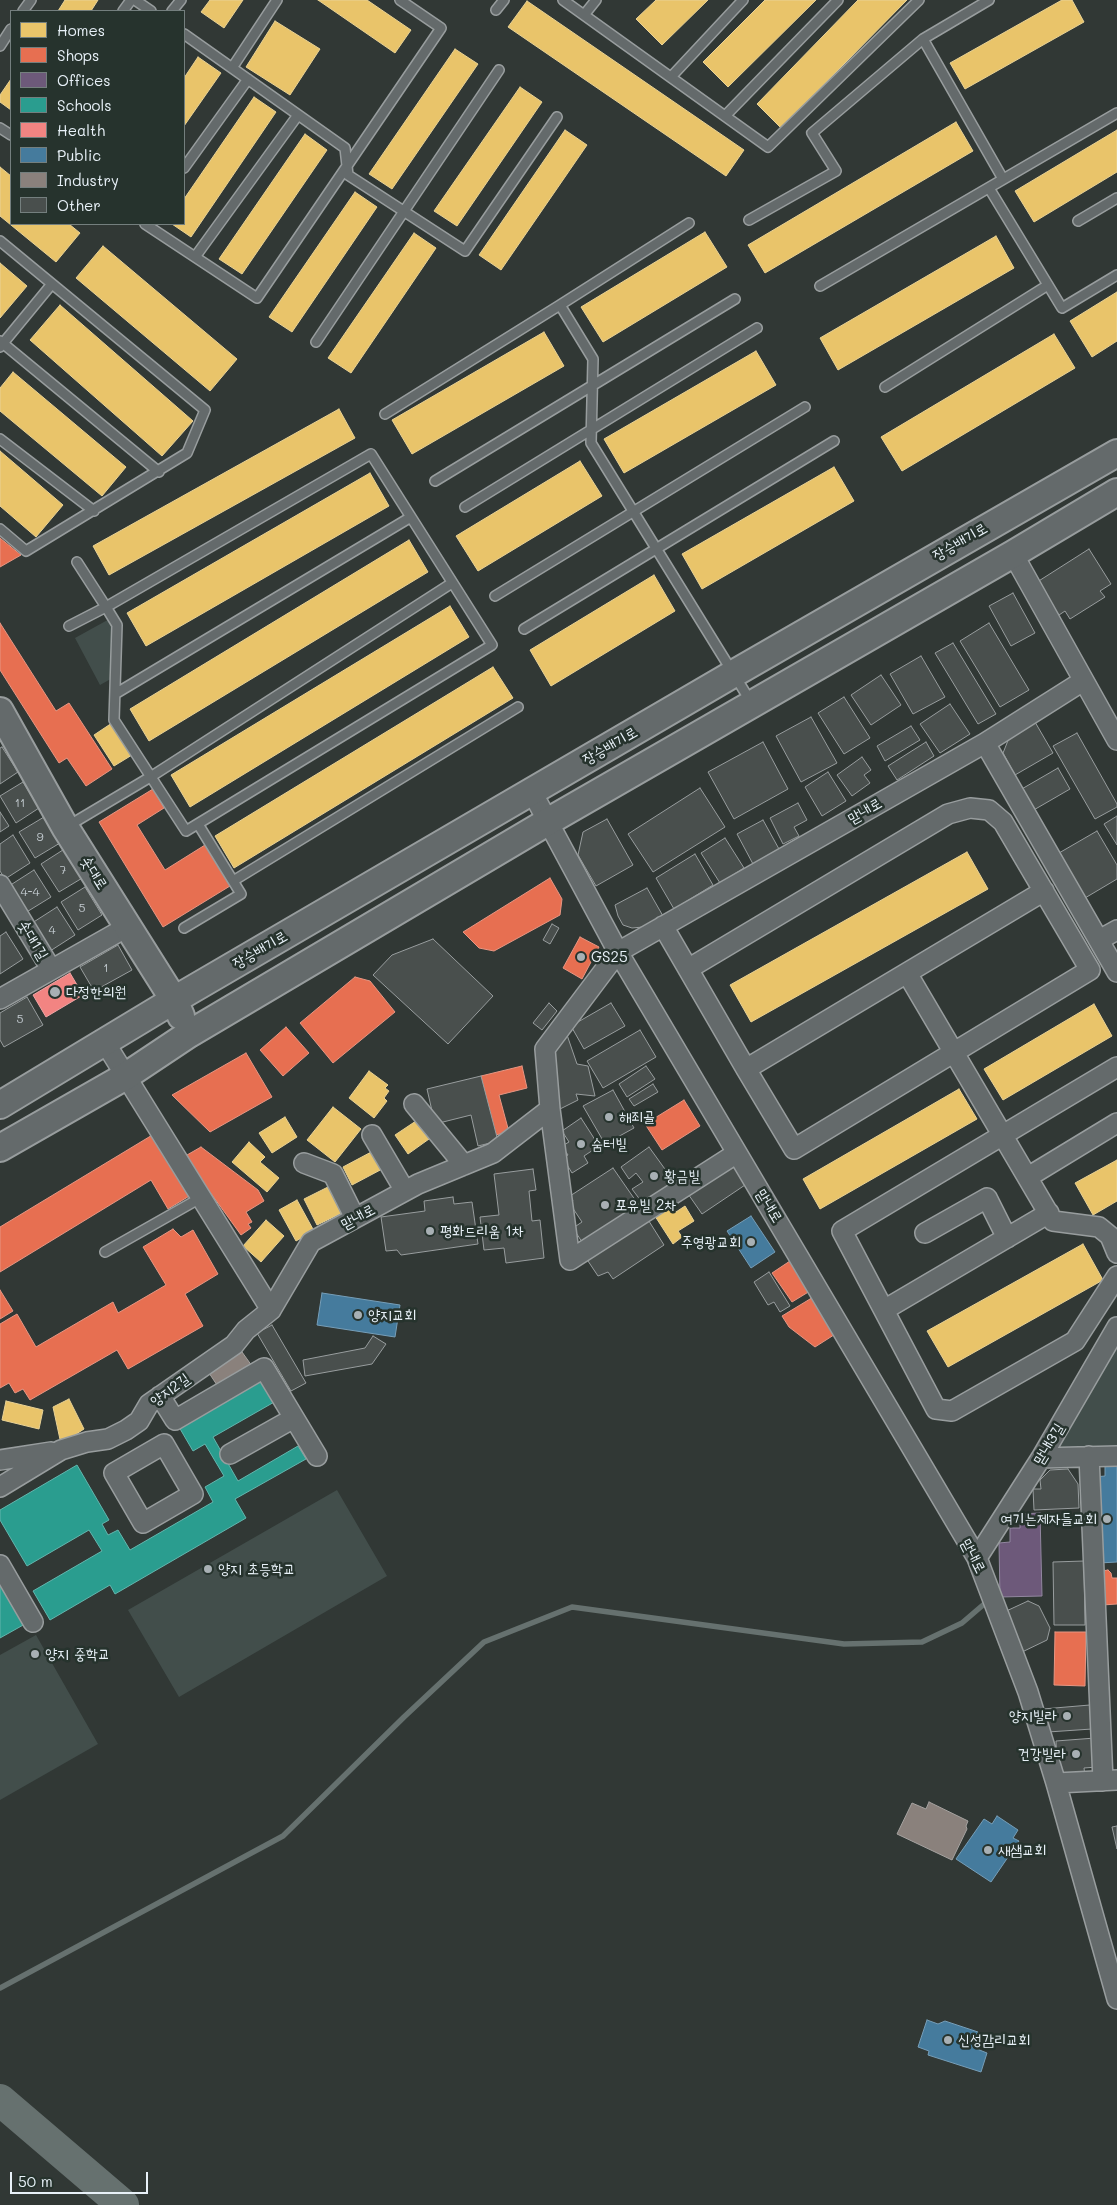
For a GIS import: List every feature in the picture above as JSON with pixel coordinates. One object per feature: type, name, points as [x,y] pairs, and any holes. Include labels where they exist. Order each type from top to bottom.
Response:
[{"type":"street","name":"장승배기로","points":[[0,1105],[174,1000],[733,674],[1117,453]]},
{"type":"street","points":[[0,1148],[126,1076],[189,1034],[550,821],[1117,492]]},
{"type":"street","points":[[1013,554],[1117,740]]},
{"type":"street","name":"맏내로","points":[[737,1153],[570,1260],[550,1109],[545,1049],[618,952],[985,743],[1084,681]]},
{"type":"street","name":"솟대로","points":[[0,711],[65,827],[174,1000],[189,1034]]},
{"type":"street","points":[[985,743],[1117,972]]},
{"type":"street","name":"맏내로","points":[[532,792],[550,821],[618,952],[977,1558],[1028,1692],[1056,1783],[1117,2000]]},
{"type":"street","points":[[663,926],[746,1069],[794,1149],[1090,970],[1003,822],[989,810],[970,808],[948,814],[688,969]]},
{"type":"street","name":"솟대1길","points":[[0,885],[51,969]]},
{"type":"street","points":[[746,1069],[1044,891]]},
{"type":"street","name":"솟대1길","points":[[0,999],[127,927]]},
{"type":"street","points":[[1099,940],[1117,930]]},
{"type":"street","points":[[907,973],[1053,1220],[1100,1228],[1115,1240]]},
{"type":"street","points":[[104,1041],[271,1310]]},
{"type":"street","points":[[1117,1067],[842,1231],[936,1409],[952,1411],[1075,1341],[1117,1276]]},
{"type":"street","points":[[414,1104],[464,1165]]},
{"type":"street","name":"맏내로","points":[[271,1310],[311,1242],[406,1191],[493,1153],[550,1109]]},
{"type":"street","points":[[1028,1177],[1117,1123]]},
{"type":"street","points":[[372,1135],[406,1191]]},
{"type":"street","points":[[304,1163],[333,1174],[356,1218]]},
{"type":"street","points":[[925,1234],[986,1198],[1007,1238]]},
{"type":"street","points":[[884,1310],[1049,1213]]},
{"type":"street","name":"양지2길","points":[[0,1460],[61,1450],[87,1442],[108,1439],[126,1430],[139,1421],[148,1404],[234,1345],[246,1330],[271,1310]]},
{"type":"street","name":"맏내3길","points":[[977,1558],[1041,1458],[1117,1327]]},
{"type":"street","points":[[160,1396],[175,1420],[264,1368],[316,1456]]},
{"type":"street","points":[[230,1454],[294,1418]]},
{"type":"street","points":[[126,1430],[142,1456]]},
{"type":"street","name":"양지2길","points":[[0,1487],[61,1450]]},
{"type":"street","points":[[1056,1783],[1110,1781],[1089,1456]]},
{"type":"street","points":[[1041,1458],[1117,1456]]},
{"type":"street","points":[[0,1566],[33,1622]]},
{"type":"lane","points":[[124,10],[133,0],[149,10]]},
{"type":"lane","points":[[173,10],[181,0]]},
{"type":"lane","points":[[232,68],[277,0]]},
{"type":"lane","points":[[147,225],[257,298],[441,28],[400,0]]},
{"type":"lane","points":[[496,10],[504,0]]},
{"type":"lane","points":[[563,0],[768,147],[919,0]]},
{"type":"lane","points":[[584,15],[596,0]]},
{"type":"lane","points":[[670,77],[743,0]]},
{"type":"lane","points":[[725,116],[838,0]]},
{"type":"lane","points":[[749,220],[836,171],[812,133],[923,39],[989,0]]},
{"type":"lane","points":[[0,46],[10,31]]},
{"type":"lane","points":[[185,37],[345,148],[348,175],[465,250],[557,117]]},
{"type":"lane","points":[[923,39],[1004,179]]},
{"type":"lane","points":[[316,342],[499,70]]},
{"type":"lane","points":[[185,167],[248,79]]},
{"type":"lane","points":[[820,286],[1117,113]]},
{"type":"lane","points":[[195,257],[298,115]]},
{"type":"lane","points":[[989,188],[1062,308],[1117,275]]},
{"type":"lane","points":[[1078,221],[1117,198]]},
{"type":"lane","points":[[385,414],[690,224]]},
{"type":"lane","points":[[0,241],[51,285],[205,410],[187,453],[94,512],[26,551],[0,529]]},
{"type":"lane","points":[[51,285],[1,344],[159,472]]},
{"type":"lane","points":[[885,387],[1048,285]]},
{"type":"lane","points":[[435,481],[734,299]]},
{"type":"lane","points":[[560,305],[593,358],[592,443],[655,549],[752,704]]},
{"type":"lane","points":[[465,507],[757,328]]},
{"type":"lane","points":[[495,596],[805,406]]},
{"type":"lane","points":[[0,439],[94,512]]},
{"type":"lane","points":[[524,629],[834,441]]},
{"type":"lane","points":[[69,626],[106,607],[371,454],[492,645],[186,831],[114,720],[118,625],[106,607],[77,562]]},
{"type":"lane","points":[[115,694],[411,517]]},
{"type":"lane","points":[[65,827],[152,776],[452,583]]},
{"type":"lane","points":[[233,881],[518,708]]},
{"type":"lane","points":[[184,928],[241,894],[198,824]]},
{"type":"lane","points":[[105,1252],[202,1197]]},
{"type":"shaded area","points":[[113,617],[116,676],[100,685],[75,638]]},
{"type":"shaded area","points":[[1117,1327],[1117,1456],[1041,1458]]},
{"type":"shaded area","points":[[337,1490],[387,1576],[179,1697],[128,1610]]},
{"type":"shaded area","points":[[36,1635],[98,1744],[0,1800],[0,1655]]},
{"type":"building: Homes","points":[[65,0],[98,0],[92,10],[59,10]]},
{"type":"building: Homes","points":[[210,0],[243,0],[224,28],[201,12]]},
{"type":"building: Homes","points":[[318,0],[367,0],[411,30],[395,53]]},
{"type":"building: Homes","points":[[656,0],[708,0],[662,45],[636,19]]},
{"type":"building: Homes","points":[[765,0],[816,0],[728,87],[703,62]]},
{"type":"building: Homes","points":[[858,0],[907,0],[781,128],[757,104]]},
{"type":"building: Homes","points":[[1062,0],[1072,0],[1084,22],[965,89],[950,63]]},
{"type":"building: Homes","points":[[527,1],[744,150],[726,176],[508,27]]},
{"type":"building: Homes","points":[[275,21],[320,49],[290,95],[246,67]]},
{"type":"building: Homes","points":[[455,49],[478,64],[392,189],[369,174]]},
{"type":"building: Homes","points":[[198,57],[221,73],[185,125],[185,76]]},
{"type":"building: Homes","points":[[10,80],[10,109],[0,102],[0,95]]},
{"type":"building: Homes","points":[[520,87],[542,102],[457,226],[434,211]]},
{"type":"building: Homes","points":[[254,97],[276,112],[191,237],[173,225],[185,225],[185,198]]},
{"type":"building: Homes","points":[[956,122],[973,151],[765,273],[748,245]]},
{"type":"building: Homes","points":[[565,130],[587,145],[501,270],[479,255]]},
{"type":"building: Homes","points":[[1117,130],[1117,172],[1034,222],[1015,191]]},
{"type":"building: Homes","points":[[305,134],[327,150],[242,274],[219,259]]},
{"type":"building: Homes","points":[[0,167],[10,175],[10,224],[0,216]]},
{"type":"building: Homes","points":[[355,192],[377,207],[292,332],[269,317]]},
{"type":"building: Homes","points":[[11,225],[70,225],[80,233],[56,262]]},
{"type":"building: Homes","points":[[705,232],[727,267],[603,342],[581,307]]},
{"type":"building: Homes","points":[[414,233],[436,248],[351,373],[328,358]]},
{"type":"building: Homes","points":[[996,236],[1014,268],[838,370],[820,338]]},
{"type":"building: Homes","points":[[103,246],[237,359],[210,391],[76,278]]},
{"type":"building: Homes","points":[[0,263],[27,286],[0,318]]},
{"type":"building: Homes","points":[[1117,292],[1117,341],[1092,357],[1070,321]]},
{"type":"building: Homes","points":[[60,305],[193,421],[162,456],[30,340]]},
{"type":"building: Homes","points":[[544,332],[564,366],[412,454],[392,420]]},
{"type":"building: Homes","points":[[1054,334],[1075,368],[902,471],[881,437]]},
{"type":"building: Homes","points":[[756,351],[776,385],[624,473],[604,439]]},
{"type":"building: Homes","points":[[13,372],[126,467],[102,496],[0,411],[0,388]]},
{"type":"building: Homes","points":[[339,409],[355,438],[109,575],[93,546]]},
{"type":"building: Homes","points":[[0,451],[63,505],[36,537],[0,506]]},
{"type":"building: Homes","points":[[580,461],[602,496],[478,571],[456,536]]},
{"type":"building: Homes","points":[[834,467],[854,501],[702,589],[682,554]]},
{"type":"building: Homes","points":[[370,473],[389,506],[146,646],[127,613]]},
{"type":"building: Homes","points":[[409,540],[428,572],[149,741],[130,709]]},
{"type":"building: Homes","points":[[654,575],[675,611],[551,686],[530,650]]},
{"type":"building: Homes","points":[[450,606],[469,637],[190,807],[171,775]]},
{"type":"building: Homes","points":[[493,667],[513,698],[234,868],[215,836]]},
{"type":"building: Homes","points":[[112,723],[132,755],[114,766],[94,735]]},
{"type":"building: Homes","points":[[967,852],[988,889],[751,1022],[730,985]]},
{"type":"building: Homes","points":[[1094,1004],[1112,1036],[1003,1100],[984,1069]]},
{"type":"building: Homes","points":[[369,1071],[388,1085],[385,1088],[389,1091],[384,1098],[387,1101],[374,1118],[349,1098]]},
{"type":"building: Homes","points":[[959,1089],[977,1119],[820,1209],[803,1179]]},
{"type":"building: Homes","points":[[333,1107],[361,1129],[335,1162],[307,1140]]},
{"type":"building: Homes","points":[[285,1117],[297,1137],[272,1153],[259,1133]]},
{"type":"building: Homes","points":[[416,1121],[429,1139],[408,1154],[395,1135]]},
{"type":"building: Homes","points":[[249,1142],[265,1157],[260,1162],[279,1178],[267,1192],[232,1162]]},
{"type":"building: Homes","points":[[375,1150],[384,1168],[352,1185],[343,1167]]},
{"type":"building: Homes","points":[[1117,1160],[1117,1201],[1093,1215],[1075,1183]]},
{"type":"building: Homes","points":[[330,1186],[344,1212],[317,1225],[304,1199]]},
{"type":"building: Homes","points":[[297,1200],[314,1231],[296,1241],[279,1210]]},
{"type":"building: Homes","points":[[669,1202],[676,1212],[685,1206],[694,1221],[678,1231],[682,1237],[673,1244],[653,1213]]},
{"type":"building: Homes","points":[[266,1220],[284,1236],[261,1262],[243,1246]]},
{"type":"building: Homes","points":[[1083,1244],[1103,1280],[948,1367],[927,1331]]},
{"type":"building: Homes","points":[[69,1399],[84,1429],[61,1444],[53,1407]]},
{"type":"building: Homes","points":[[6,1401],[43,1410],[39,1429],[2,1420]]},
{"type":"building: Shops","points":[[0,538],[21,555],[0,567]]},
{"type":"building: Shops","points":[[0,623],[56,711],[69,703],[112,769],[86,786],[67,758],[59,763],[0,670]]},
{"type":"building: Shops","points":[[153,789],[164,808],[137,825],[165,870],[205,845],[230,886],[163,927],[99,822]]},
{"type":"building: Shops","points":[[550,878],[562,899],[560,915],[494,951],[479,948],[463,932]]},
{"type":"building: Shops","name":"GS25","points":[[580,937],[599,947],[582,979],[563,968]]},
{"type":"building: Shops","points":[[355,977],[370,981],[395,1012],[333,1063],[300,1023]]},
{"type":"building: Shops","points":[[286,1027],[309,1053],[283,1076],[260,1050]]},
{"type":"building: Shops","points":[[246,1053],[272,1097],[210,1132],[172,1095]]},
{"type":"building: Shops","points":[[522,1066],[527,1088],[499,1095],[509,1132],[495,1135],[481,1076]]},
{"type":"building: Shops","points":[[684,1100],[700,1126],[662,1150],[645,1124]]},
{"type":"building: Shops","points":[[154,1134],[191,1195],[168,1209],[151,1180],[0,1272],[0,1227]]},
{"type":"building: Shops","points":[[201,1147],[258,1190],[264,1201],[246,1212],[252,1222],[248,1224],[251,1228],[241,1235],[207,1188],[205,1188],[187,1155]]},
{"type":"building: Shops","points":[[173,1229],[181,1237],[193,1230],[218,1274],[185,1294],[203,1326],[128,1369],[117,1350],[30,1400],[23,1389],[15,1393],[9,1383],[0,1388],[0,1324],[17,1314],[36,1347],[113,1302],[118,1313],[166,1285],[143,1247]]},
{"type":"building: Shops","points":[[790,1261],[810,1291],[792,1302],[772,1273]]},
{"type":"building: Shops","points":[[0,1290],[13,1311],[0,1319]]},
{"type":"building: Shops","points":[[815,1296],[837,1333],[815,1347],[789,1327],[782,1316]]},
{"type":"building: Shops","points":[[1108,1570],[1112,1578],[1117,1578],[1117,1604],[1102,1605],[1102,1571]]},
{"type":"building: Shops","points":[[1055,1632],[1086,1632],[1085,1686],[1054,1685]]},
{"type":"building: Offices","points":[[1040,1513],[1042,1596],[1000,1597],[999,1543],[1010,1542],[1010,1528],[1020,1528],[1020,1514]]},
{"type":"building: Schools","points":[[263,1378],[276,1401],[213,1437],[238,1481],[298,1446],[306,1459],[235,1499],[246,1518],[115,1594],[110,1585],[50,1620],[33,1591],[102,1551],[89,1530],[27,1566],[0,1520],[0,1510],[77,1465],[109,1520],[102,1524],[108,1535],[118,1530],[130,1550],[213,1502],[205,1487],[224,1476],[205,1444],[193,1451],[179,1427]]},
{"type":"building: Schools","points":[[0,1581],[25,1624],[0,1638]]},
{"type":"building: Health","points":[[70,973],[83,995],[46,1017],[33,995]]},
{"type":"building: Public","name":"주영광교회","points":[[751,1216],[775,1252],[751,1268],[727,1231]]},
{"type":"building: Public","name":"양지교회","points":[[322,1293],[400,1305],[395,1337],[317,1325]]},
{"type":"building: Public","name":"여기는제자들교회","points":[[1105,1465],[1117,1465],[1117,1562],[1099,1563],[1094,1477],[1105,1476]]},
{"type":"building: Public","name":"새샘교회","points":[[997,1816],[1018,1830],[1013,1838],[1019,1841],[991,1882],[956,1859],[984,1819],[992,1824]]},
{"type":"building: Public","name":"신성감리교회","points":[[927,2020],[938,2024],[945,2021],[978,2032],[972,2047],[987,2053],[981,2072],[928,2055],[929,2051],[918,2047]]},
{"type":"building: Industry","points":[[242,1352],[252,1366],[219,1388],[209,1373]]},
{"type":"building: Industry","points":[[929,1802],[968,1821],[967,1829],[952,1860],[897,1834],[912,1803],[926,1809]]},
{"type":"building: Other","points":[[1089,549],[1111,584],[1100,591],[1105,597],[1070,619],[1065,611],[1056,617],[1034,584]]},
{"type":"building: Other","points":[[1013,593],[1035,633],[1011,646],[989,606]]},
{"type":"building: Other","points":[[989,623],[1029,690],[1000,707],[960,641]]},
{"type":"building: Other","points":[[953,643],[996,714],[978,724],[935,653]]},
{"type":"building: Other","points":[[921,656],[945,697],[913,714],[890,674]]},
{"type":"building: Other","points":[[881,675],[901,705],[871,725],[851,695]]},
{"type":"building: Other","points":[[844,697],[870,738],[844,754],[818,713]]},
{"type":"building: Other","points":[[950,704],[970,734],[940,753],[920,724]]},
{"type":"building: Other","points":[[811,717],[837,763],[801,782],[776,736]]},
{"type":"building: Other","points":[[1035,722],[1053,753],[1015,775],[1003,753],[1009,738]]},
{"type":"building: Other","points":[[911,726],[920,740],[885,761],[877,746]]},
{"type":"building: Other","points":[[1077,733],[1117,804],[1117,807],[1095,819],[1053,746]]},
{"type":"building: Other","points":[[763,742],[788,789],[734,819],[708,772]]},
{"type":"building: Other","points":[[926,742],[934,756],[897,780],[888,766]]},
{"type":"building: Other","points":[[2,747],[18,772],[0,784],[0,748]]},
{"type":"building: Other","points":[[862,757],[871,770],[864,775],[870,783],[852,796],[837,775]]},
{"type":"building: Other","points":[[1058,768],[1070,789],[1032,811],[1020,790]]},
{"type":"building: Other","points":[[828,772],[846,801],[822,816],[805,787]]},
{"type":"building: Other","points":[[23,782],[39,808],[16,823],[0,796]]},
{"type":"building: Other","points":[[700,788],[725,827],[653,872],[628,834]]},
{"type":"building: Other","points":[[798,803],[807,820],[794,827],[799,836],[783,844],[770,818]]},
{"type":"building: Other","points":[[0,812],[9,826],[0,832]]},
{"type":"building: Other","points":[[1117,816],[1117,845],[1104,824]]},
{"type":"building: Other","points":[[44,817],[60,843],[35,858],[19,832]]},
{"type":"building: Other","points":[[607,819],[633,865],[596,886],[578,855],[583,832]]},
{"type":"building: Other","points":[[763,820],[779,849],[753,864],[737,834]]},
{"type":"building: Other","points":[[1097,831],[1117,865],[1117,879],[1085,898],[1059,853]]},
{"type":"building: Other","points":[[13,835],[30,863],[5,879],[0,871],[0,844]]},
{"type":"building: Other","points":[[725,838],[744,868],[720,883],[701,853]]},
{"type":"building: Other","points":[[66,848],[84,877],[59,892],[41,864]]},
{"type":"building: Other","points":[[695,854],[713,885],[674,909],[656,878]]},
{"type":"building: Other","points":[[34,870],[51,897],[25,913],[9,886]]},
{"type":"building: Other","points":[[85,887],[102,915],[78,930],[61,902]]},
{"type":"building: Other","points":[[647,888],[663,916],[643,927],[632,928],[623,925],[615,905]]},
{"type":"building: Other","points":[[57,907],[75,935],[47,953],[29,925]]},
{"type":"building: Other","points":[[552,924],[559,928],[550,944],[543,940]]},
{"type":"building: Other","points":[[6,932],[23,959],[0,974],[0,936]]},
{"type":"building: Other","points":[[433,939],[493,996],[448,1044],[373,975],[392,955]]},
{"type":"building: Other","points":[[118,945],[132,970],[94,991],[80,967]]},
{"type":"building: Other","points":[[27,997],[43,1025],[4,1047],[0,1040],[0,1013]]},
{"type":"building: Other","points":[[549,1003],[557,1011],[542,1030],[533,1023]]},
{"type":"building: Other","points":[[611,1003],[625,1026],[584,1049],[571,1026]]},
{"type":"building: Other","points":[[565,1029],[577,1064],[588,1066],[595,1096],[576,1094],[578,1100],[556,1111],[550,1050]]},
{"type":"building: Other","points":[[640,1030],[656,1057],[603,1088],[587,1061]]},
{"type":"building: Other","points":[[646,1066],[655,1079],[627,1097],[619,1084]]},
{"type":"building: Other","points":[[481,1076],[498,1141],[478,1146],[471,1115],[435,1124],[427,1089]]},
{"type":"building: Other","points":[[653,1084],[658,1092],[634,1106],[629,1099]]},
{"type":"building: Other","name":"해죄골","points":[[613,1090],[634,1128],[605,1144],[583,1106]]},
{"type":"building: Other","name":"숨터빌","points":[[581,1118],[599,1146],[584,1156],[588,1163],[572,1173],[563,1158],[568,1155],[562,1146],[569,1142],[562,1131]]},
{"type":"building: Other","name":"황금빌","points":[[649,1147],[675,1183],[644,1205],[632,1189],[643,1182],[636,1173],[629,1179],[621,1167]]},
{"type":"building: Other","name":"포유빌 2차","points":[[735,1165],[748,1183],[702,1214],[686,1191],[701,1181],[704,1186],[717,1177],[715,1173]]},
{"type":"building: Other","name":"포유빌 2차","points":[[613,1168],[640,1207],[582,1242],[573,1228],[582,1222],[570,1204],[573,1201],[570,1196]]},
{"type":"building: Other","points":[[533,1169],[536,1190],[529,1191],[532,1221],[540,1220],[544,1258],[506,1263],[504,1248],[484,1250],[480,1217],[499,1215],[494,1174]]},
{"type":"building: Other","name":"평화드리움 1차","points":[[453,1197],[454,1204],[472,1202],[478,1244],[401,1255],[397,1250],[386,1251],[381,1217],[425,1211],[424,1201]]},
{"type":"building: Other","points":[[647,1218],[664,1245],[613,1279],[608,1272],[598,1276],[586,1258]]},
{"type":"building: Other","points":[[769,1272],[790,1306],[780,1312],[774,1302],[768,1305],[754,1282]]},
{"type":"building: Other","points":[[272,1325],[306,1383],[291,1391],[257,1333]]},
{"type":"building: Other","points":[[373,1336],[386,1344],[372,1364],[305,1376],[303,1360],[365,1348]]},
{"type":"building: Other","points":[[1068,1469],[1078,1484],[1079,1508],[1034,1510],[1033,1489],[1041,1489],[1040,1480],[1050,1470]]},
{"type":"building: Other","points":[[1084,1561],[1085,1625],[1054,1625],[1053,1562]]},
{"type":"building: Other","points":[[1028,1601],[1039,1606],[1050,1628],[1047,1640],[1020,1653],[1002,1613]]},
{"type":"building: Other","name":"양지빌라","points":[[1090,1705],[1092,1729],[1048,1732],[1043,1709]]},
{"type":"building: Other","name":"건강빌라","points":[[1095,1738],[1097,1767],[1084,1768],[1085,1776],[1066,1777],[1057,1770],[1056,1741]]},
{"type":"building: Other","points":[[1117,1826],[1117,1849],[1112,1827]]},
{"type":"waterway","points":[[0,1988],[283,1836],[404,1717],[484,1642],[572,1607],[844,1644],[922,1642],[962,1623],[990,1599]]},
{"type":"waterway","points":[[0,2100],[123,2205]]},
{"type":"place","name":"GS25","points":[[581,957]]},
{"type":"place","name":"다정한의원","points":[[55,992]]},
{"type":"place","name":"해죄골","points":[[609,1117]]},
{"type":"place","name":"숨터빌","points":[[581,1144]]},
{"type":"place","name":"황금빌","points":[[654,1176]]},
{"type":"place","name":"포유빌 2차","points":[[605,1205]]},
{"type":"place","name":"평화드리움 1차","points":[[430,1231]]},
{"type":"place","name":"주영광교회","points":[[751,1242]]},
{"type":"place","name":"양지교회","points":[[358,1315]]},
{"type":"place","name":"여기는제자들교회","points":[[1107,1519]]},
{"type":"place","name":"양지 초등학교","points":[[208,1569]]},
{"type":"place","name":"양지 중학교","points":[[35,1654]]},
{"type":"place","name":"양지빌라","points":[[1067,1716]]},
{"type":"place","name":"건강빌라","points":[[1076,1754]]},
{"type":"place","name":"새샘교회","points":[[988,1850]]},
{"type":"place","name":"신성감리교회","points":[[948,2040]]}]
